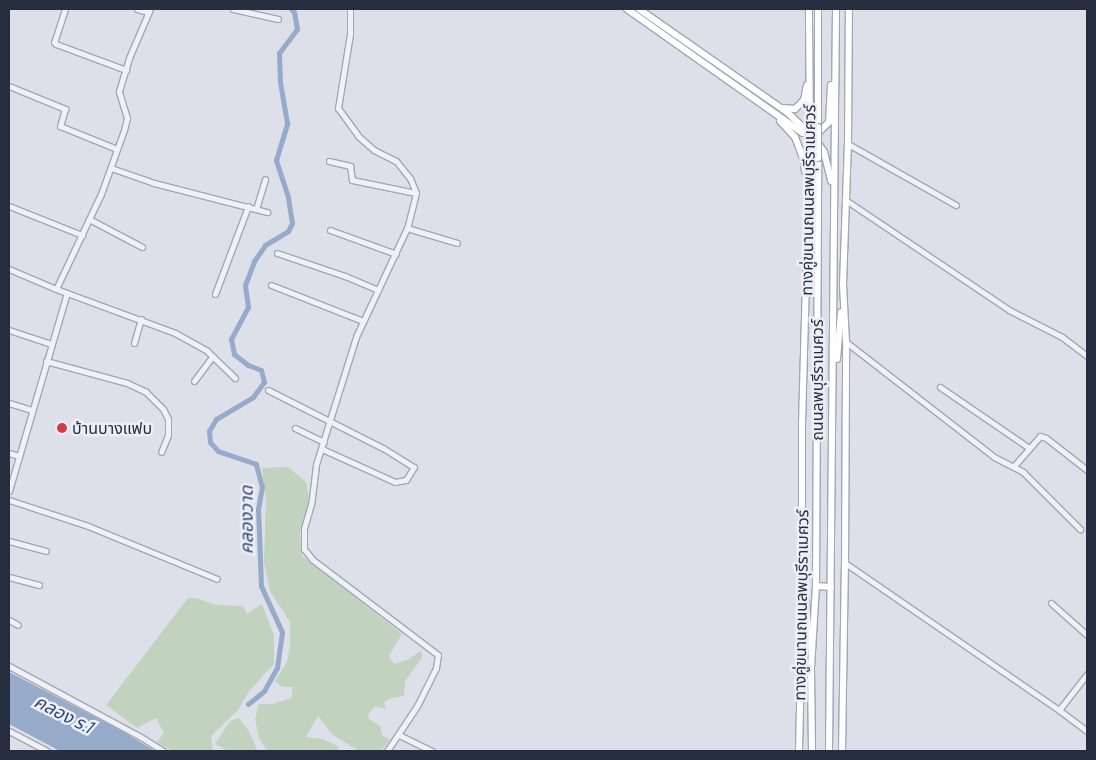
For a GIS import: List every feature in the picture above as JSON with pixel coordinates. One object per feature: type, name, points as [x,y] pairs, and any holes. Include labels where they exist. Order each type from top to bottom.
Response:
[{"type":"main road","points":[[627,9],[803,133],[819,132],[829,122],[835,45]]},
{"type":"main road","points":[[640,9],[779,107],[810,134],[824,152],[834,194]]},
{"type":"main road","name":"ทางคู่ขนานถนนลพบุรีราเมศวร์","points":[[799,751],[802,424],[806,311],[806,202],[810,134],[809,9]]},
{"type":"main road","name":"ถนนลพบุรีราเมศวร์","points":[[812,751],[811,668],[816,586],[818,9]]},
{"type":"main road","name":"ถนนลพบุรีราเมศวร์","points":[[829,751],[836,9]]},
{"type":"main road","points":[[833,404],[843,285],[847,201],[849,9]]},
{"type":"main road","points":[[779,107],[795,109],[804,100],[809,70]]},
{"type":"main road","points":[[775,114],[795,137],[800,148],[804,160],[806,202]]},
{"type":"main road","points":[[842,751],[846,342],[843,285]]},
{"type":"main road","points":[[802,563],[811,668]]},
{"type":"main road","points":[[816,586],[831,587]]},
{"type":"street","points":[[65,9],[54,42],[56,44],[126,70]]},
{"type":"street","points":[[56,289],[90,219],[111,168],[127,118],[119,91],[149,10],[137,9]]},
{"type":"street","points":[[233,9],[278,19]]},
{"type":"street","points":[[350,9],[350,34],[338,108],[358,136],[374,150],[396,161],[410,178],[416,193],[407,228],[356,337],[316,466],[311,504],[304,528],[304,549],[313,560],[438,655],[436,668],[418,706],[387,751]]},
{"type":"street","points":[[9,86],[65,109],[60,126],[117,149]]},
{"type":"street","points":[[848,144],[956,205]]},
{"type":"street","points":[[329,161],[350,166],[352,180],[416,193]]},
{"type":"street","points":[[111,168],[154,183],[267,212]]},
{"type":"street","points":[[256,208],[265,179]]},
{"type":"street","points":[[847,201],[1009,310],[1062,337],[1087,356]]},
{"type":"street","points":[[9,206],[82,235]]},
{"type":"street","points":[[215,294],[248,206]]},
{"type":"street","points":[[90,219],[142,247]]},
{"type":"street","points":[[407,228],[457,242]]},
{"type":"street","points":[[330,230],[396,254]]},
{"type":"street","points":[[277,253],[345,276],[378,290]]},
{"type":"street","points":[[9,269],[56,289],[141,319],[184,337],[213,356],[235,378]]},
{"type":"street","points":[[272,284],[362,321]]},
{"type":"street","points":[[9,491],[67,293]]},
{"type":"street","points":[[134,343],[141,319]]},
{"type":"street","points":[[9,330],[51,344]]},
{"type":"street","points":[[846,342],[994,457],[1023,472],[1080,529]]},
{"type":"street","points":[[194,381],[213,356]]},
{"type":"street","points":[[46,361],[127,383],[146,392],[163,409],[168,419],[168,435],[161,452]]},
{"type":"street","points":[[940,387],[1028,448]]},
{"type":"street","points":[[268,390],[414,467],[413,472],[406,480],[395,482],[322,449]]},
{"type":"street","points":[[9,403],[32,410]]},
{"type":"street","points":[[295,428],[324,442]]},
{"type":"street","points":[[1014,466],[1038,436],[1043,436],[1087,470]]},
{"type":"street","points":[[9,452],[20,456]]},
{"type":"street","points":[[9,500],[89,526],[217,579]]},
{"type":"street","points":[[9,541],[46,551]]},
{"type":"street","points":[[845,563],[1087,731]]},
{"type":"street","points":[[9,577],[39,585]]},
{"type":"street","points":[[1051,603],[1087,635]]},
{"type":"street","points":[[9,620],[18,625]]},
{"type":"street","points":[[9,666],[141,737],[163,751]]},
{"type":"street","points":[[1059,710],[1087,674]]},
{"type":"street","points":[[9,732],[47,751]]},
{"type":"street","points":[[399,735],[432,751]]},
{"type":"green space","points":[[288,467],[306,482],[309,499],[300,533],[302,556],[402,634],[389,656],[394,664],[407,660],[421,651],[422,658],[405,681],[404,696],[392,698],[384,702],[386,709],[375,706],[368,715],[369,719],[380,726],[382,735],[390,740],[381,751],[359,751],[333,735],[318,716],[306,737],[323,739],[339,747],[337,751],[267,751],[259,738],[255,719],[259,704],[272,704],[292,698],[292,687],[282,687],[275,681],[287,662],[290,646],[290,622],[270,591],[264,562],[266,501],[262,468]]},
{"type":"green space","points":[[188,598],[195,598],[217,605],[243,606],[247,614],[262,604],[274,635],[274,664],[249,691],[238,710],[211,736],[213,751],[173,751],[157,742],[164,733],[156,718],[137,728],[106,705]]},
{"type":"green space","points":[[239,718],[248,730],[258,751],[228,751],[215,744],[230,721]]},
{"type":"water","name":"คลอง ร.1","points":[[9,672],[122,731],[155,751],[60,751],[9,724]]},
{"type":"waterway","name":"คลองวาด","points":[[248,704],[264,691],[277,668],[282,632],[261,586],[258,509],[262,487],[256,464],[218,451],[210,442],[209,431],[216,419],[253,397],[264,382],[261,370],[248,365],[234,354],[231,339],[248,307],[245,285],[254,261],[265,245],[288,231],[292,223],[288,197],[276,160],[287,123],[280,82],[279,53],[297,29],[294,12],[291,9]]},
{"type":"place","name":"บ้านบางแฟบ","points":[[62,428]]}]
